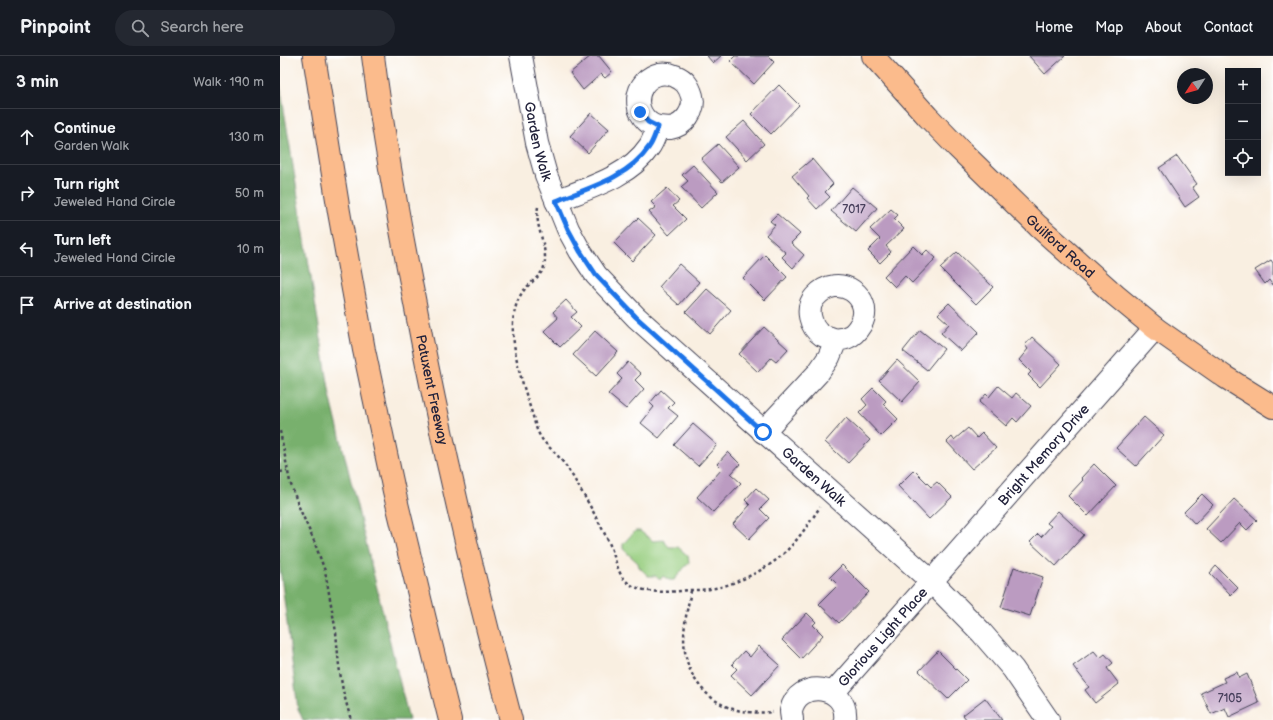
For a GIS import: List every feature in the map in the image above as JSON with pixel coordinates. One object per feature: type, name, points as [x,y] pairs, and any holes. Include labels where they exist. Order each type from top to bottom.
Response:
[{"type":"main road","points":[[314,56],[339,212],[364,350],[394,491],[428,636],[450,720]]},
{"type":"main road","name":"Patuxent Freeway","points":[[373,56],[395,200],[423,346],[453,486],[486,627],[511,720]]},
{"type":"main road","name":"Guilford Road","points":[[873,56],[933,122],[1038,226],[1115,295],[1154,328],[1219,373],[1273,407]]},
{"type":"street","name":"Garden Walk","points":[[521,56],[537,143],[546,175],[568,229],[596,275],[636,317],[931,581],[981,632],[1013,670],[1048,720]]},
{"type":"street","points":[[554,196],[608,180],[628,169],[650,147],[658,127]]},
{"type":"street","name":"Bright Memory Drive","points":[[931,581],[1154,328]]},
{"type":"street","points":[[763,432],[818,373],[836,340]]},
{"type":"street","name":"Glorious Light Place","points":[[833,693],[931,581]]},
{"type":"street","name":"Glorious Light Place","points":[[792,715],[794,703],[800,695],[810,690],[819,689],[833,693],[840,700],[844,708],[845,720]]},
{"type":"path","points":[[554,196],[542,197],[538,202],[537,210],[545,260],[543,269],[536,279],[525,289],[520,297],[512,321],[517,361],[538,434],[546,446],[557,454],[572,474],[584,494],[610,545],[623,578],[632,585],[648,591],[666,592],[710,589],[753,574],[770,565],[786,551],[803,532],[830,492]]},
{"type":"path","points":[[280,431],[290,482],[325,571],[336,632],[343,692],[351,720]]},
{"type":"path","points":[[280,472],[288,471]]},
{"type":"path","points":[[691,590],[686,618],[685,651],[689,668],[697,684],[718,702],[733,709],[750,712],[792,715]]},
{"type":"green space","points":[[280,85],[330,395],[409,720],[303,720],[298,709],[280,568]]},
{"type":"green space","points":[[635,531],[640,531],[653,541],[663,540],[669,547],[678,547],[688,556],[689,562],[674,580],[669,580],[663,576],[660,580],[656,576],[648,576],[639,567],[638,563],[623,549],[623,544]]},
{"type":"building","points":[[591,56],[599,56],[612,72],[605,78],[601,74],[583,90],[570,73]]},
{"type":"building","points":[[707,56],[721,56],[713,63]]},
{"type":"building","points":[[735,56],[768,56],[774,62],[754,84],[730,61]]},
{"type":"building","points":[[1029,56],[1065,56],[1045,74]]},
{"type":"building","points":[[779,85],[799,105],[771,134],[751,114]]},
{"type":"building","points":[[591,113],[609,129],[588,153],[570,136]]},
{"type":"building","points":[[744,121],[764,144],[747,160],[726,137]]},
{"type":"building","points":[[718,144],[739,167],[722,182],[701,159]]},
{"type":"building","points":[[1177,156],[1197,184],[1192,187],[1199,197],[1185,207],[1159,168]]},
{"type":"building","points":[[812,159],[833,184],[825,192],[830,197],[817,209],[807,198],[809,196],[792,176]]},
{"type":"building","points":[[693,165],[718,192],[701,208],[681,187],[688,181],[682,175]]},
{"type":"building","points":[[852,187],[877,208],[856,232],[831,211]]},
{"type":"building","points":[[667,188],[679,201],[673,206],[686,219],[669,235],[649,212],[656,207],[651,202]]},
{"type":"building","points":[[891,209],[898,215],[894,219],[904,229],[886,246],[891,252],[880,263],[868,251],[880,239],[870,229]]},
{"type":"building","points":[[777,214],[800,234],[791,243],[804,255],[793,268],[782,257],[786,253],[766,235],[775,225],[770,221]]},
{"type":"building","points":[[638,218],[656,235],[632,261],[614,243]]},
{"type":"building","points":[[913,246],[922,255],[927,250],[936,258],[912,283],[905,276],[895,287],[884,276]]},
{"type":"building","points":[[957,252],[993,287],[976,304],[940,268]]},
{"type":"building","points":[[765,255],[787,277],[765,300],[743,278]]},
{"type":"building","points":[[1271,260],[1273,263],[1273,286],[1269,280],[1265,284],[1255,270]]},
{"type":"building","points":[[679,264],[699,282],[679,305],[659,287]]},
{"type":"building","points":[[707,289],[731,310],[710,334],[686,312]]},
{"type":"building","points":[[566,300],[577,312],[571,317],[581,327],[560,347],[544,331],[558,318],[553,312]]},
{"type":"building","points":[[949,303],[979,332],[961,351],[941,333],[949,324],[938,314]]},
{"type":"building","points":[[764,327],[788,349],[776,362],[771,358],[758,372],[739,354]]},
{"type":"building","points":[[920,330],[944,349],[927,370],[903,351]]},
{"type":"building","points":[[595,331],[618,352],[596,376],[573,355]]},
{"type":"building","points":[[1032,337],[1061,364],[1040,387],[1028,375],[1031,372],[1019,360],[1028,349],[1025,345]]},
{"type":"building","points":[[897,360],[920,382],[902,402],[879,380]]},
{"type":"building","points":[[628,362],[641,374],[635,380],[644,389],[626,409],[608,394],[622,379],[617,374]]},
{"type":"building","points":[[998,386],[1012,398],[1016,393],[1031,406],[1017,422],[1013,418],[1006,426],[979,402],[986,394],[989,397]]},
{"type":"building","points":[[873,388],[886,401],[883,404],[898,419],[881,436],[859,413],[867,405],[862,399]]},
{"type":"building","points":[[661,390],[674,402],[668,408],[678,416],[659,438],[641,423],[654,407],[650,403]]},
{"type":"building","points":[[1144,417],[1164,435],[1136,466],[1116,448]]},
{"type":"building","points":[[846,418],[870,440],[848,463],[825,442]]},
{"type":"building","points":[[693,424],[717,445],[698,466],[674,445]]},
{"type":"building","points":[[968,428],[977,438],[982,433],[996,448],[972,469],[947,442],[952,437],[954,440]]},
{"type":"building","points":[[728,452],[740,464],[731,474],[741,483],[713,512],[697,497],[722,469],[717,464]]},
{"type":"building","points":[[1094,464],[1116,486],[1088,516],[1068,496],[1083,480],[1081,478]]},
{"type":"building","points":[[914,470],[931,487],[937,482],[952,497],[929,519],[898,486]]},
{"type":"building","points":[[756,488],[769,500],[760,509],[769,518],[749,539],[733,524],[750,505],[745,500]]},
{"type":"building","points":[[1202,494],[1213,505],[1195,524],[1184,512]]},
{"type":"building","points":[[1234,499],[1257,520],[1247,530],[1240,523],[1221,543],[1206,529]]},
{"type":"building","points":[[1058,511],[1084,535],[1056,566],[1030,542],[1038,534],[1041,537],[1051,526],[1047,523]]},
{"type":"building","points":[[842,565],[869,592],[839,623],[819,604],[838,585],[830,577]]},
{"type":"building","points":[[1216,566],[1238,588],[1231,595],[1210,573]]},
{"type":"building","points":[[1014,567],[1043,577],[1030,616],[1001,607]]},
{"type":"building","points":[[807,613],[816,622],[813,625],[823,635],[801,659],[782,640]]},
{"type":"building","points":[[759,646],[780,665],[752,695],[731,675],[737,669],[732,664],[744,651],[750,657]]},
{"type":"building","points":[[938,651],[967,680],[948,699],[919,671]]},
{"type":"building","points":[[1094,651],[1100,658],[1105,654],[1113,663],[1107,668],[1119,684],[1095,703],[1085,690],[1089,687],[1073,666]]},
{"type":"building","points":[[1237,672],[1239,678],[1247,674],[1259,703],[1229,717],[1225,708],[1211,714],[1201,693],[1225,682],[1223,678]]},
{"type":"building","points":[[985,698],[1002,720],[967,720],[963,715]]},
{"type":"route","points":[[640,112],[648,122],[658,127],[650,147],[640,158],[628,169],[608,180],[556,201],[568,229],[596,275],[636,317],[763,432]]}]
